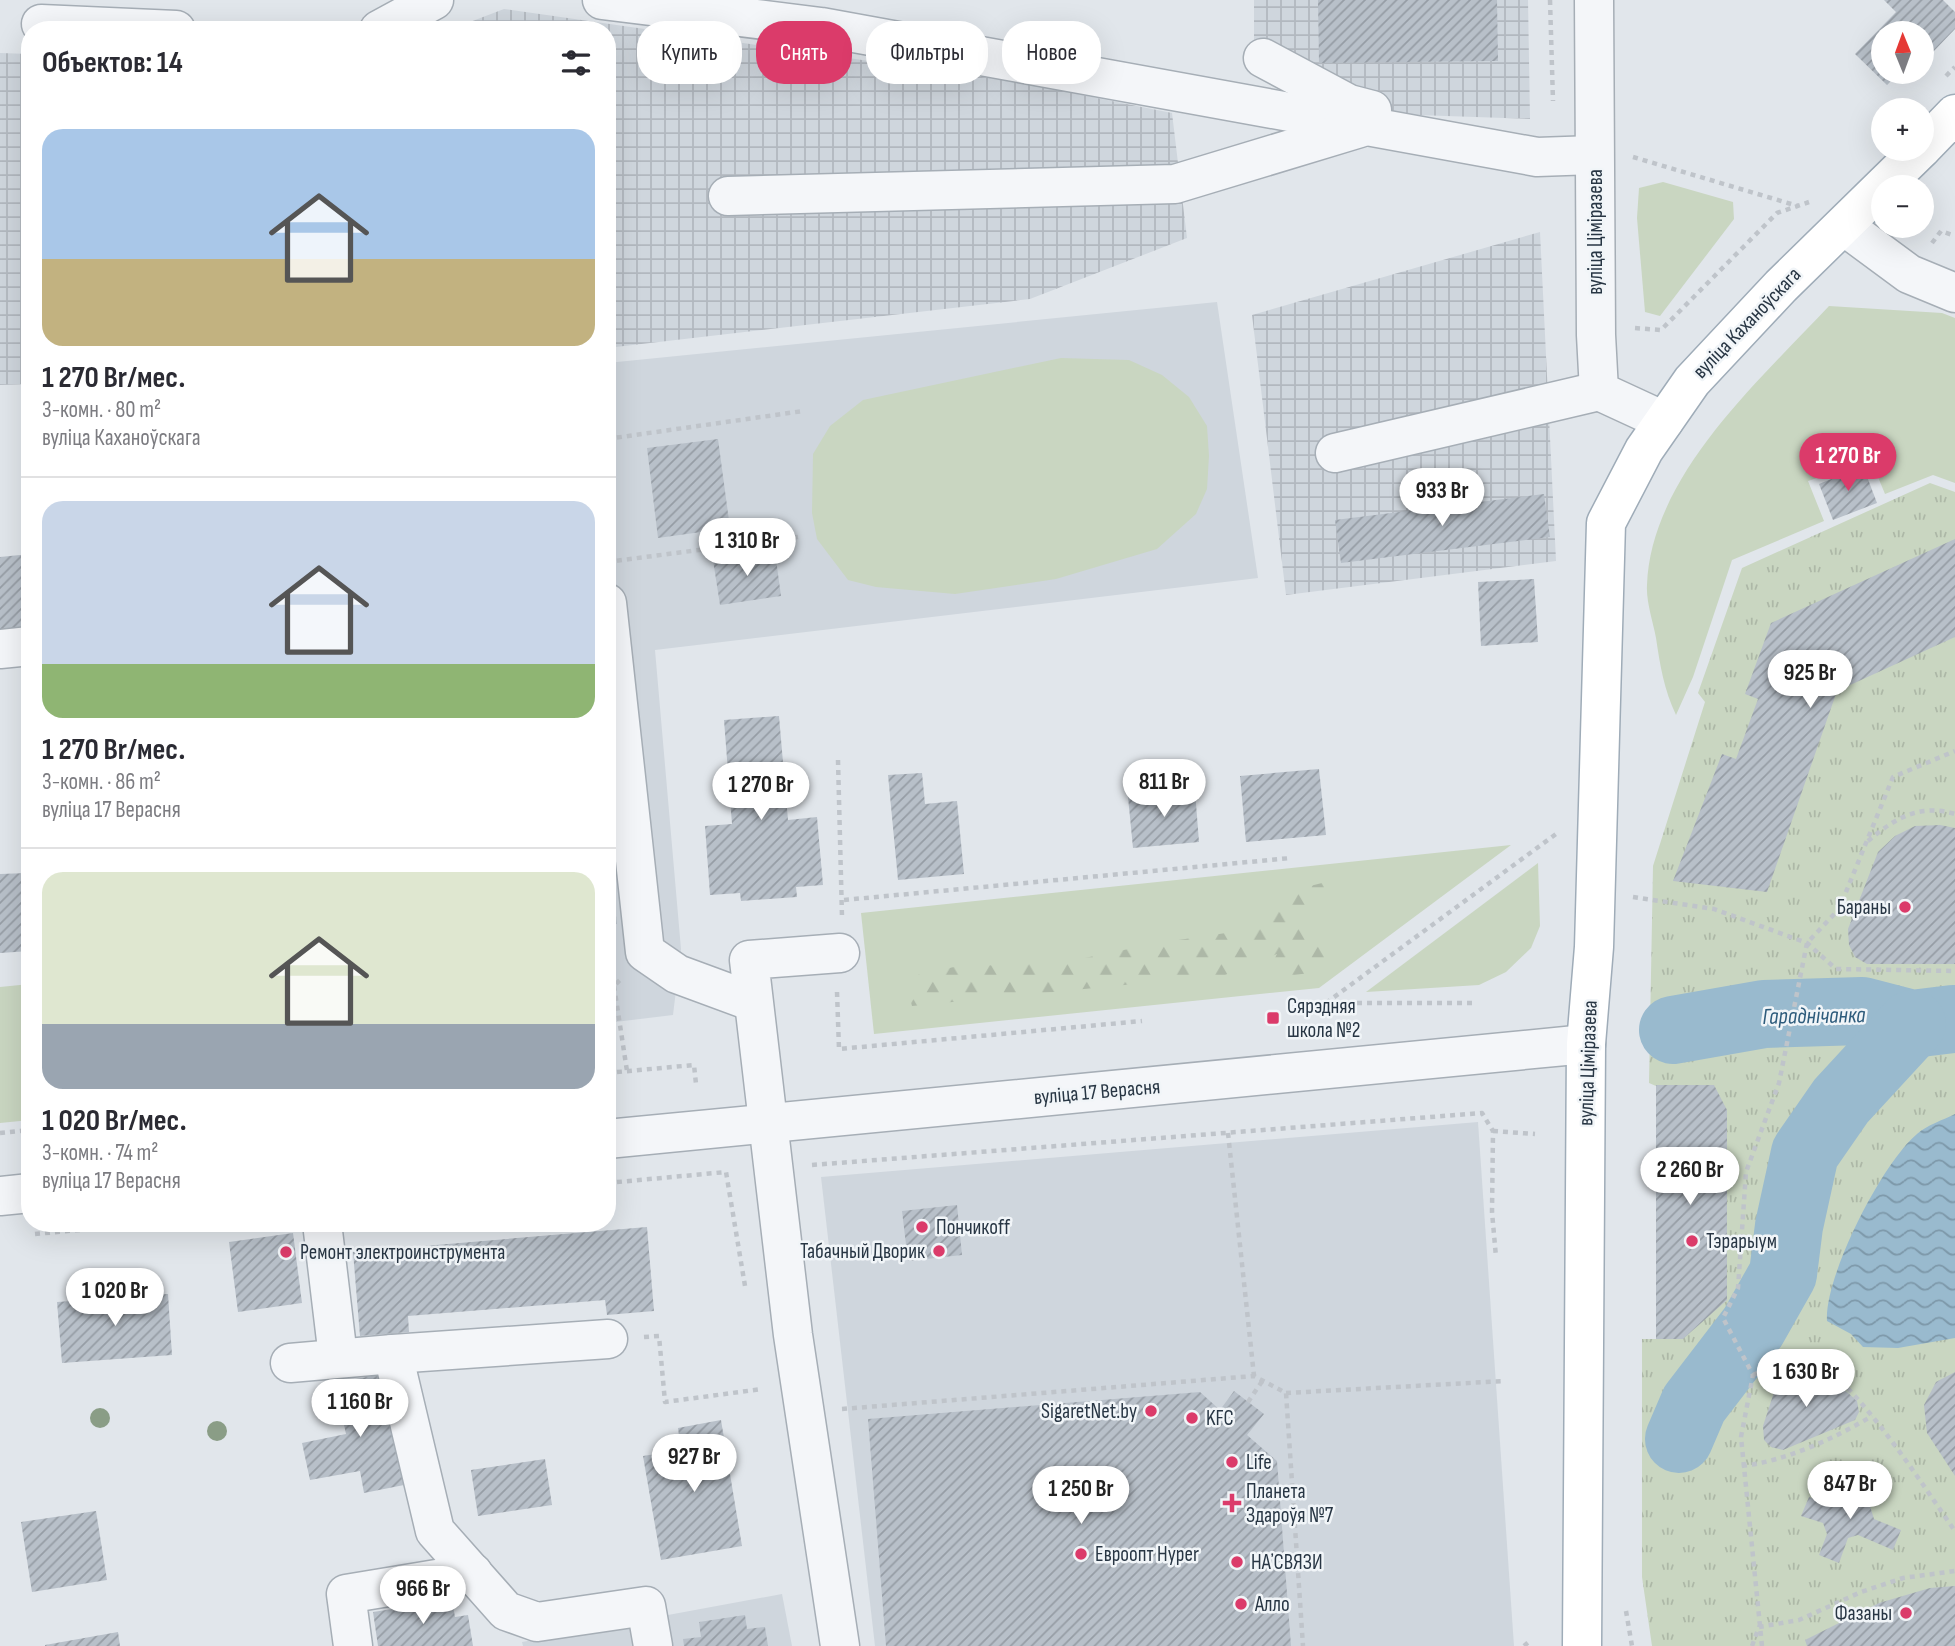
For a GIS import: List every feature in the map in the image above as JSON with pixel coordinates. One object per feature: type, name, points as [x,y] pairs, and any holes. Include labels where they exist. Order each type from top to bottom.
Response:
[{"type":"main road","name":"вуліца Каханоўскага","points":[[1934,135],[1955,114]]},
{"type":"main road","name":"вуліца Каханоўскага","points":[[1606,523],[1644,450],[1692,381],[1781,286],[1908,161]]},
{"type":"main road","name":"вуліца Ціміразева","points":[[1582,1646],[1586,1044],[1594,947],[1606,523]]},
{"type":"street","points":[[396,21],[434,0]]},
{"type":"street","points":[[602,0],[821,27],[1537,157],[1593,155]]},
{"type":"street","name":"вуліца Ціміразева","points":[[1594,0],[1593,155],[1599,391]]},
{"type":"street","points":[[1263,58],[1349,104],[1593,155]]},
{"type":"street","points":[[727,196],[1175,184],[1366,126]]},
{"type":"street","points":[[1844,226],[1909,274],[1955,293]]},
{"type":"street","points":[[1335,453],[1599,391],[1664,421]]},
{"type":"street","points":[[0,649],[21,647]]},
{"type":"street","points":[[616,686],[645,952],[677,974],[753,1002]]},
{"type":"street","points":[[840,953],[749,960],[766,1124],[793,1335],[840,1646]]},
{"type":"street","name":"вуліца 17 Верасня","points":[[616,1138],[1586,1044]]},
{"type":"street","points":[[0,1196],[21,1194]]},
{"type":"street","points":[[323,1232],[338,1357]]},
{"type":"street","points":[[290,1363],[338,1357],[608,1339]]},
{"type":"street","points":[[393,1354],[435,1531],[506,1611],[537,1622],[646,1606],[653,1646]]},
{"type":"street","points":[[353,1646],[345,1594],[473,1573]]},
{"type":"path","points":[[1550,0],[1550,10]]},
{"type":"path","points":[[1593,155],[1798,206],[1777,213],[1661,330],[1636,330],[1631,323]]},
{"type":"path","points":[[1941,231],[1955,236]]},
{"type":"path","points":[[616,438],[803,411]]},
{"type":"path","points":[[616,561],[798,537]]},
{"type":"path","points":[[1762,1646],[1741,1437],[1753,1375],[1724,1320],[1738,1287],[1746,1172],[1779,1083],[1807,943],[1839,909],[1893,777],[1955,751]]},
{"type":"path","points":[[838,760],[844,900],[1291,858]]},
{"type":"path","points":[[1867,842],[1905,814],[1923,810],[1955,814]]},
{"type":"path","points":[[1477,1003],[1326,1003],[1556,834]]},
{"type":"path","points":[[1631,897],[1714,909],[1807,943],[1836,969],[1955,971]]},
{"type":"path","points":[[616,999],[627,1072]]},
{"type":"path","points":[[839,1049],[1142,1020]]},
{"type":"path","points":[[616,1073],[694,1065],[696,1084]]},
{"type":"path","points":[[812,1178],[811,1165],[1482,1113],[1493,1132],[1492,1212],[1496,1257]]},
{"type":"path","points":[[0,1133],[21,1131]]},
{"type":"path","points":[[1493,1132],[1535,1134]]},
{"type":"path","points":[[1228,1133],[1254,1376]]},
{"type":"path","points":[[616,1182],[726,1172]]},
{"type":"path","points":[[29,1235],[61,1232]]},
{"type":"path","points":[[659,1336],[666,1402],[762,1389]]},
{"type":"path","points":[[1753,1375],[1797,1356],[1811,1359],[1858,1396],[1955,1531]]},
{"type":"path","points":[[838,1397],[839,1409],[1254,1376],[1286,1393],[1506,1381]]},
{"type":"path","points":[[1248,1402],[1263,1380]]},
{"type":"path","points":[[1286,1393],[1303,1646]]},
{"type":"path","points":[[1742,1466],[1764,1463],[1852,1428],[1872,1416]]},
{"type":"path","points":[[1759,1627],[1799,1620],[1861,1592],[1903,1578],[1955,1571]]},
{"type":"path","points":[[1626,1611],[1632,1646]]},
{"type":"path","points":[[1752,1646],[1759,1627]]},
{"type":"path","points":[[1524,1646],[1531,1640]]},
{"type":"shaded area","points":[[1254,0],[1528,0],[1530,119],[1359,113],[1254,62]]},
{"type":"shaded area","points":[[504,9],[588,21],[473,21]]},
{"type":"shaded area","points":[[616,25],[637,28],[637,84],[742,84],[742,43],[756,45],[756,84],[852,84],[852,59],[866,61],[866,84],[988,84],[988,78],[1002,80],[1002,84],[1027,84],[1172,113],[1187,238],[1030,299],[616,347]]},
{"type":"shaded area","points":[[0,53],[21,54],[21,384],[0,385]]},
{"type":"shaded area","points":[[1540,232],[1556,561],[1286,595],[1252,315]]},
{"type":"shaded area","points":[[1217,302],[1258,578],[655,650],[681,949],[673,1015],[616,1022],[616,362]]},
{"type":"shaded area","points":[[1478,1122],[1514,1646],[875,1646],[821,1177]]},
{"type":"shaded area","points":[[782,1594],[792,1646],[523,1646],[522,1642]]},
{"type":"green space","points":[[1663,182],[1733,202],[1734,219],[1660,316],[1645,312],[1637,218],[1639,188]]},
{"type":"green space","points":[[1829,306],[1942,313],[1955,318],[1955,483],[1933,475],[1885,494],[1871,460],[1808,481],[1824,521],[1732,560],[1693,677],[1676,715],[1663,677],[1647,591],[1653,545],[1667,506],[1713,433],[1742,398]]},
{"type":"green space","points":[[1061,358],[1129,360],[1162,375],[1189,397],[1207,426],[1209,456],[1207,489],[1196,514],[1157,549],[1056,579],[955,594],[876,587],[848,580],[817,539],[812,513],[813,454],[830,426],[863,400]]},
{"type":"green space","points":[[1930,483],[1955,492],[1955,1646],[1652,1646],[1642,1577],[1642,1339],[1656,1339],[1656,1086],[1649,1083],[1653,866],[1705,702],[1698,693],[1742,568]]},
{"type":"green space","points":[[1511,845],[1319,988],[874,1034],[861,913]]},
{"type":"green space","points":[[1538,863],[1540,926],[1531,948],[1506,972],[1479,985],[1366,992]]},
{"type":"green space","points":[[1350,876],[1319,906],[1301,930],[1345,948],[1317,972],[1265,979],[1277,954],[1225,975],[912,1006],[904,978],[954,967],[1065,962],[1158,943],[1253,929],[1274,895]]},
{"type":"green space","points":[[21,985],[21,1121],[0,1123],[0,987]]},
{"type":"water","points":[[1955,1114],[1955,1338],[1898,1348],[1863,1347],[1851,1334],[1827,1321],[1835,1277],[1845,1250],[1872,1194],[1903,1149],[1921,1131]]},
{"type":"building","points":[[1318,0],[1497,0],[1498,61],[1319,63]]},
{"type":"building","points":[[1884,0],[1943,0],[1955,12],[1955,29],[1934,51],[1934,21],[1887,21],[1896,12]]},
{"type":"building","points":[[1871,38],[1871,70],[1855,54]]},
{"type":"building","points":[[718,439],[730,528],[658,538],[647,448]]},
{"type":"building","points":[[1863,466],[1877,503],[1833,520],[1819,484]]},
{"type":"building","points":[[1544,494],[1550,537],[1341,563],[1335,520]]},
{"type":"building","points":[[1955,539],[1955,637],[1837,691],[1767,892],[1673,881],[1722,754],[1736,759],[1758,699],[1745,694],[1771,623]]},
{"type":"building","points":[[775,552],[781,596],[720,605],[713,560]]},
{"type":"building","points":[[21,555],[21,628],[0,630],[0,557]]},
{"type":"building","points":[[1534,579],[1538,642],[1481,646],[1478,582]]},
{"type":"building","points":[[779,716],[788,820],[817,817],[823,885],[796,887],[797,897],[741,901],[740,893],[710,895],[705,826],[732,824],[724,720]]},
{"type":"building","points":[[1319,769],[1326,835],[1246,842],[1240,776]]},
{"type":"building","points":[[922,773],[925,804],[957,801],[964,874],[898,880],[888,775]]},
{"type":"building","points":[[1195,791],[1199,842],[1133,848],[1128,797]]},
{"type":"building","name":"Бараны","points":[[1940,825],[1955,828],[1955,964],[1867,964],[1855,957],[1849,945],[1848,929],[1878,852],[1895,836],[1915,826]]},
{"type":"building","points":[[21,873],[21,952],[0,953],[0,874]]},
{"type":"building","name":"Тэрарыум","points":[[1656,1085],[1714,1085],[1727,1110],[1727,1300],[1683,1339],[1656,1339]]},
{"type":"building","points":[[957,1205],[962,1255],[908,1261],[902,1211]]},
{"type":"building","points":[[647,1227],[654,1311],[607,1315],[605,1300],[408,1316],[409,1332],[360,1336],[353,1252],[588,1232],[616,1232],[616,1230]]},
{"type":"building","points":[[293,1233],[302,1303],[238,1312],[229,1242]]},
{"type":"building","points":[[168,1294],[172,1355],[62,1363],[57,1302]]},
{"type":"building","points":[[1803,1370],[1815,1371],[1847,1392],[1857,1401],[1859,1412],[1855,1420],[1783,1450],[1771,1447],[1764,1440],[1763,1426],[1778,1380]]},
{"type":"building","points":[[1955,1372],[1955,1476],[1927,1433],[1924,1405],[1936,1382]]},
{"type":"building","points":[[382,1374],[404,1485],[364,1493],[360,1471],[310,1480],[302,1443],[346,1434],[335,1383]]},
{"type":"building","name":"Евроопт Hyper","points":[[1234,1391],[1264,1414],[1247,1435],[1277,1461],[1291,1646],[886,1646],[868,1419],[1200,1392],[1220,1410]]},
{"type":"building","points":[[721,1420],[742,1546],[661,1560],[643,1456],[681,1450],[678,1428]]},
{"type":"building","points":[[545,1459],[552,1505],[478,1516],[471,1470]]},
{"type":"building","points":[[1849,1480],[1874,1486],[1869,1503],[1874,1519],[1901,1530],[1893,1550],[1858,1535],[1848,1538],[1839,1563],[1819,1555],[1827,1534],[1823,1523],[1801,1516],[1809,1497],[1828,1504],[1844,1499]]},
{"type":"building","points":[[96,1511],[107,1580],[32,1592],[21,1522]]},
{"type":"building","name":"Фазаны","points":[[1955,1586],[1955,1646],[1807,1646],[1805,1640],[1879,1603],[1930,1588]]},
{"type":"building","points":[[452,1600],[455,1617],[468,1615],[473,1646],[378,1646],[373,1612]]},
{"type":"building","points":[[745,1615],[747,1629],[765,1627],[768,1646],[684,1646],[683,1639],[701,1637],[699,1622]]},
{"type":"building","points":[[118,1632],[120,1646],[45,1646],[45,1645]]},
{"type":"waterway","name":"Гараднічанка","points":[[1673,1030],[1764,1014],[1862,1011],[1912,1024],[1953,1019]]},
{"type":"waterway","points":[[1679,1439],[1694,1404],[1753,1327],[1783,1274],[1789,1226],[1805,1153],[1841,1101],[1912,1024]]},
{"type":"place","name":"Бараны","points":[[1905,907]]},
{"type":"place","name":"Сярэдняя школа №2","points":[[1273,1018]]},
{"type":"place","name":"Пончикoff","points":[[922,1227]]},
{"type":"place","name":"Тэрарыум","points":[[1692,1241]]},
{"type":"place","name":"Табачный Дворик","points":[[939,1251]]},
{"type":"place","name":"Ремонт электроинструмента","points":[[286,1252]]},
{"type":"place","name":"SigaretNet.by","points":[[1151,1411]]},
{"type":"place","name":"KFC","points":[[1192,1418]]},
{"type":"place","name":"Life","points":[[1232,1462]]},
{"type":"place","name":"Планета Здароўя №7","points":[[1232,1503]]},
{"type":"place","name":"Евроопт Hyper","points":[[1081,1554]]},
{"type":"place","name":"НАʼСВЯЗИ","points":[[1237,1562]]},
{"type":"place","name":"Алло","points":[[1241,1604]]},
{"type":"place","name":"Фазаны","points":[[1906,1613]]}]
